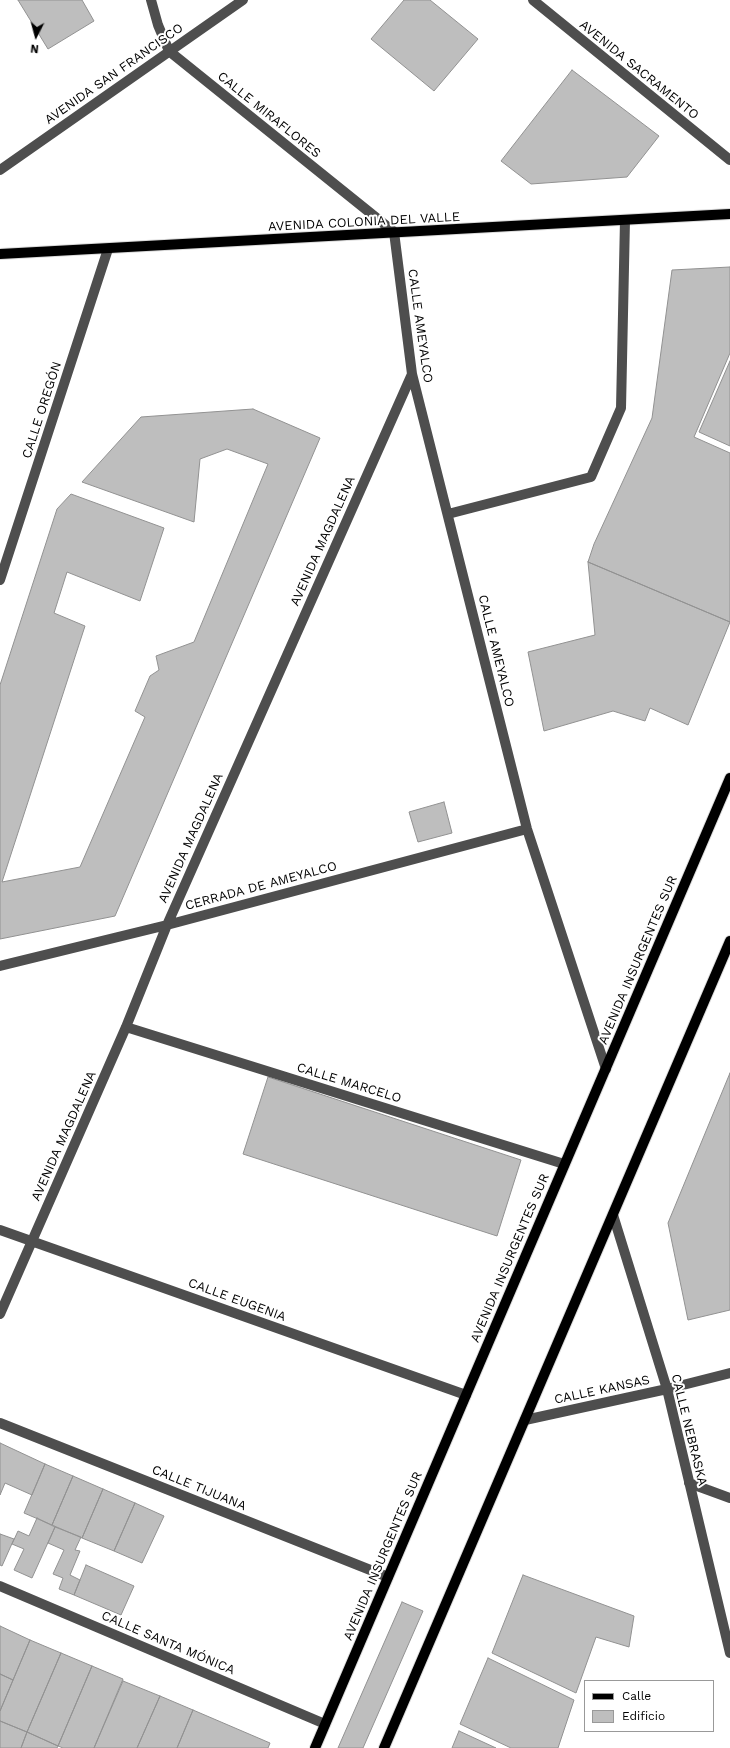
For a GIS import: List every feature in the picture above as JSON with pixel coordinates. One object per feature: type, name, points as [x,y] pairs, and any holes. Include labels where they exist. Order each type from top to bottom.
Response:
[{"type":"main road","name":"AVENIDA COLONIA DEL VALLE","points":[[0,254],[730,214]]},
{"type":"main road","name":"AVENIDA INSURGENTES SUR","points":[[315,1748],[730,778]]},
{"type":"main road","points":[[384,1748],[730,941]]},
{"type":"street","name":"CALLE MIRAFLORES","points":[[150,0],[158,25],[169,51],[394,232]]},
{"type":"street","name":"AVENIDA SAN FRANCISCO","points":[[0,170],[243,0]]},
{"type":"street","name":"AVENIDA SACRAMENTO","points":[[533,0],[730,160]]},
{"type":"street","points":[[448,514],[591,477],[621,408],[625,220]]},
{"type":"street","name":"CALLE AMEYALCO","points":[[394,232],[412,374],[527,829],[606,1069]]},
{"type":"street","name":"CALLE OREGÓN","points":[[0,580],[108,249]]},
{"type":"street","name":"AVENIDA MAGDALENA","points":[[0,1314],[126,1027],[167,925],[412,374]]},
{"type":"street","name":"CERRADA DE AMEYALCO","points":[[0,966],[167,925],[527,829]]},
{"type":"street","name":"CALLE MARCELO","points":[[126,1027],[564,1164]]},
{"type":"street","name":"CALLE NEBRASKA","points":[[613,1215],[666,1389],[730,1653]]},
{"type":"street","name":"CALLE EUGENIA","points":[[0,1230],[466,1395]]},
{"type":"street","name":"CALLE KANSAS","points":[[525,1420],[666,1389],[730,1373]]},
{"type":"street","name":"CALLE TIJUANA","points":[[0,1423],[388,1577]]},
{"type":"street","points":[[689,1483],[730,1498]]},
{"type":"street","name":"CALLE SANTA MÓNICA","points":[[0,1586],[325,1724]]},
{"type":"building","points":[[18,0],[82,0],[94,21],[48,49]]},
{"type":"building","points":[[404,0],[430,0],[478,39],[434,91],[371,39]]},
{"type":"building","points":[[572,70],[659,136],[627,177],[531,184],[501,161]]},
{"type":"building","points":[[730,267],[730,353],[694,437],[730,453],[730,622],[588,562],[594,544],[652,418],[672,270]]},
{"type":"building","points":[[730,361],[730,446],[699,432]]},
{"type":"building","points":[[253,409],[320,438],[115,916],[0,939],[0,685],[57,509],[71,494],[164,528],[140,601],[67,572],[54,613],[85,626],[2,882],[80,867],[145,717],[135,711],[150,676],[159,670],[156,656],[194,642],[268,464],[227,449],[200,459],[194,522],[82,482],[141,417]]},
{"type":"building","points":[[588,562],[730,622],[688,725],[650,708],[645,721],[613,711],[544,731],[528,652],[595,635]]},
{"type":"building","points":[[444,802],[452,833],[418,842],[409,812]]},
{"type":"building","points":[[730,1073],[730,1310],[688,1320],[668,1223]]},
{"type":"building","points":[[268,1077],[521,1160],[497,1236],[243,1154]]},
{"type":"building","points":[[0,1443],[45,1464],[32,1495],[5,1483],[0,1495]]},
{"type":"building","points":[[45,1464],[73,1476],[52,1525],[24,1513]]},
{"type":"building","points":[[73,1476],[103,1489],[82,1538],[52,1525]]},
{"type":"building","points":[[103,1489],[135,1503],[114,1551],[82,1538]]},
{"type":"building","points":[[135,1503],[164,1516],[142,1563],[114,1551]]},
{"type":"building","points":[[37,1518],[55,1527],[32,1578],[14,1570],[24,1549],[12,1544],[18,1531],[29,1536]]},
{"type":"building","points":[[55,1527],[81,1537],[75,1550],[80,1551],[70,1575],[80,1580],[74,1595],[59,1589],[63,1578],[53,1574],[64,1550],[48,1543]]},
{"type":"building","points":[[0,1534],[14,1539],[2,1566],[0,1565]]},
{"type":"building","points":[[86,1565],[134,1586],[121,1615],[74,1595]]},
{"type":"building","points":[[523,1575],[634,1616],[629,1647],[596,1637],[576,1693],[492,1653]]},
{"type":"building","points":[[402,1602],[423,1611],[363,1748],[338,1748]]},
{"type":"building","points":[[0,1626],[30,1640],[13,1680],[0,1674]]},
{"type":"building","points":[[30,1640],[61,1653],[27,1732],[0,1721],[0,1711]]},
{"type":"building","points":[[61,1653],[92,1666],[58,1746],[27,1732]]},
{"type":"building","points":[[488,1658],[574,1700],[558,1748],[511,1748],[460,1724]]},
{"type":"building","points":[[92,1666],[123,1679],[94,1748],[63,1748],[58,1746]]},
{"type":"building","points":[[0,1674],[13,1680],[0,1711]]},
{"type":"building","points":[[123,1681],[160,1696],[137,1748],[94,1748]]},
{"type":"building","points":[[160,1696],[193,1710],[177,1748],[137,1748]]},
{"type":"building","points":[[193,1710],[270,1743],[268,1748],[177,1748]]},
{"type":"building","points":[[0,1721],[27,1732],[21,1748],[0,1748]]},
{"type":"building","points":[[459,1731],[496,1748],[452,1748]]},
{"type":"building","points":[[27,1732],[58,1746],[57,1748],[21,1748]]}]
